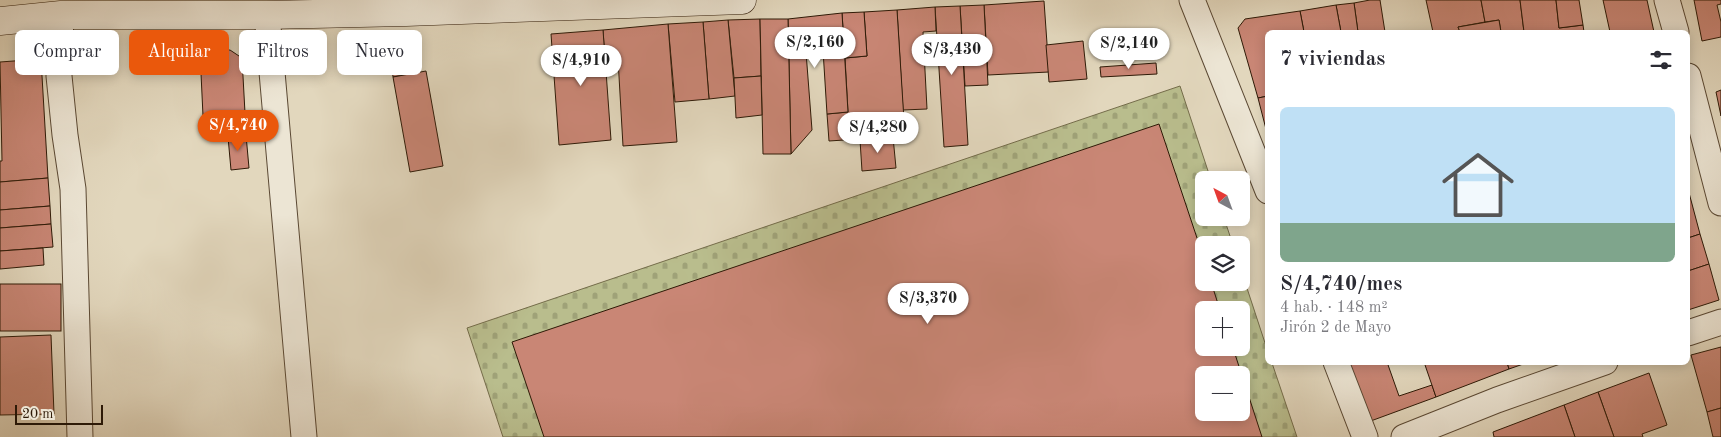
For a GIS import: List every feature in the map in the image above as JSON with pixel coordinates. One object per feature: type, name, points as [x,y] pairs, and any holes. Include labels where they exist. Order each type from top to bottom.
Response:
[{"type":"main road","points":[[0,21],[61,15],[267,15],[405,6],[742,0]]},
{"type":"street","points":[[1192,0],[1265,183]]},
{"type":"street","points":[[1667,0],[1675,30]]},
{"type":"street","points":[[61,15],[59,76],[73,189],[80,437]]},
{"type":"street","points":[[267,15],[304,437]]},
{"type":"street","points":[[1690,84],[1721,203]]},
{"type":"street","points":[[1690,332],[1721,322]]},
{"type":"street","points":[[1337,365],[1365,437]]},
{"type":"street","points":[[1404,437],[1497,400],[1596,365]]},
{"type":"green space","points":[[1180,86],[1208,171],[1195,171],[1195,226],[1227,226],[1230,236],[1195,236],[1195,291],[1248,291],[1265,343],[1265,365],[1273,365],[1297,437],[503,437],[467,328]]},
{"type":"building","points":[[1380,0],[1385,30],[1358,30],[1354,3]]},
{"type":"building","points":[[1426,0],[1481,0],[1485,22],[1458,27],[1459,30],[1433,30]]},
{"type":"building","points":[[1481,0],[1520,0],[1524,30],[1501,30],[1499,20],[1485,22]]},
{"type":"building","points":[[1520,0],[1556,0],[1559,28],[1583,25],[1584,30],[1524,30]]},
{"type":"building","points":[[1556,0],[1579,0],[1583,25],[1559,28]]},
{"type":"building","points":[[1603,0],[1647,0],[1654,30],[1610,30]]},
{"type":"building","points":[[1694,0],[1721,0],[1721,4],[1717,5],[1721,22],[1721,37],[1702,41]]},
{"type":"building","points":[[1044,1],[1049,72],[988,75],[984,5]]},
{"type":"building","points":[[1354,3],[1358,30],[1341,30],[1336,5]]},
{"type":"building","points":[[984,5],[988,85],[965,86],[960,6]]},
{"type":"building","points":[[1336,5],[1341,30],[1304,30],[1300,11]]},
{"type":"building","points":[[960,6],[968,145],[944,147],[935,7]]},
{"type":"building","points":[[935,7],[936,31],[923,32],[927,109],[903,110],[897,10]]},
{"type":"building","points":[[897,10],[905,136],[829,141],[827,114],[848,112],[845,58],[867,56],[864,12]]},
{"type":"building","points":[[1300,11],[1304,30],[1265,30],[1265,97],[1258,98],[1238,28],[1245,19]]},
{"type":"building","points":[[864,12],[867,56],[845,58],[842,13]]},
{"type":"building","points":[[842,13],[848,112],[827,114],[823,50],[806,52],[812,130],[791,154],[788,19]]},
{"type":"building","points":[[760,19],[761,76],[734,78],[728,20]]},
{"type":"building","points":[[760,19],[788,19],[791,154],[763,154]]},
{"type":"building","points":[[728,20],[735,96],[709,99],[703,22]]},
{"type":"building","points":[[1499,20],[1501,30],[1459,30],[1458,27]]},
{"type":"building","points":[[703,22],[709,99],[675,102],[668,24]]},
{"type":"building","points":[[668,24],[677,142],[623,146],[618,59],[605,60],[603,30]]},
{"type":"building","points":[[603,30],[611,140],[559,145],[551,34]]},
{"type":"building","points":[[1083,41],[1087,79],[1049,82],[1046,45]]},
{"type":"building","points":[[229,50],[239,56],[239,75],[243,75],[245,113],[203,116],[201,75],[229,75]]},
{"type":"building","points":[[15,61],[15,75],[42,75],[48,178],[0,182],[0,161],[2,161],[0,62]]},
{"type":"building","points":[[1156,63],[1157,74],[1101,77],[1100,67]]},
{"type":"building","points":[[426,71],[443,166],[410,172],[393,77],[422,75],[422,72]]},
{"type":"building","points":[[761,76],[762,115],[736,118],[734,78]]},
{"type":"building","points":[[1721,90],[1721,116],[1716,92]]},
{"type":"building","points":[[1265,97],[1265,125],[1258,98]]},
{"type":"building","points":[[245,113],[246,135],[215,137],[213,115]]},
{"type":"building","points":[[1159,124],[1196,236],[1195,291],[1214,291],[1217,301],[1195,301],[1195,356],[1236,356],[1239,366],[1195,366],[1195,421],[1250,421],[1250,400],[1262,437],[544,437],[512,342]]},
{"type":"building","points":[[246,135],[249,168],[231,170],[228,137]]},
{"type":"building","points":[[893,137],[896,168],[862,171],[860,140]]},
{"type":"building","points":[[48,178],[50,206],[0,210],[0,182]]},
{"type":"building","points":[[1690,196],[1700,234],[1690,237]]},
{"type":"building","points":[[50,206],[51,224],[0,228],[0,210]]},
{"type":"building","points":[[51,224],[53,247],[0,251],[0,228]]},
{"type":"building","points":[[1700,234],[1709,264],[1690,270],[1690,237]]},
{"type":"building","points":[[43,248],[44,265],[0,269],[0,251]]},
{"type":"building","points":[[1709,264],[1719,300],[1690,309],[1690,270]]},
{"type":"building","points":[[0,284],[61,284],[61,331],[0,331]]},
{"type":"building","points":[[51,335],[54,414],[0,415],[0,337]]},
{"type":"building","points":[[1721,347],[1721,408],[1707,412],[1691,355]]},
{"type":"building","points":[[1348,365],[1388,365],[1399,396],[1432,385],[1436,397],[1368,422]]},
{"type":"building","points":[[1425,365],[1508,365],[1509,369],[1436,397]]},
{"type":"building","points":[[1508,365],[1520,365],[1509,369]]},
{"type":"building","points":[[1649,373],[1667,425],[1642,434],[1643,437],[1614,437],[1598,392]]},
{"type":"building","points":[[1598,392],[1614,437],[1575,437],[1564,405]]},
{"type":"building","points":[[1564,405],[1575,437],[1494,437],[1493,432]]},
{"type":"building","points":[[1721,408],[1721,437],[1713,437],[1707,412]]}]
